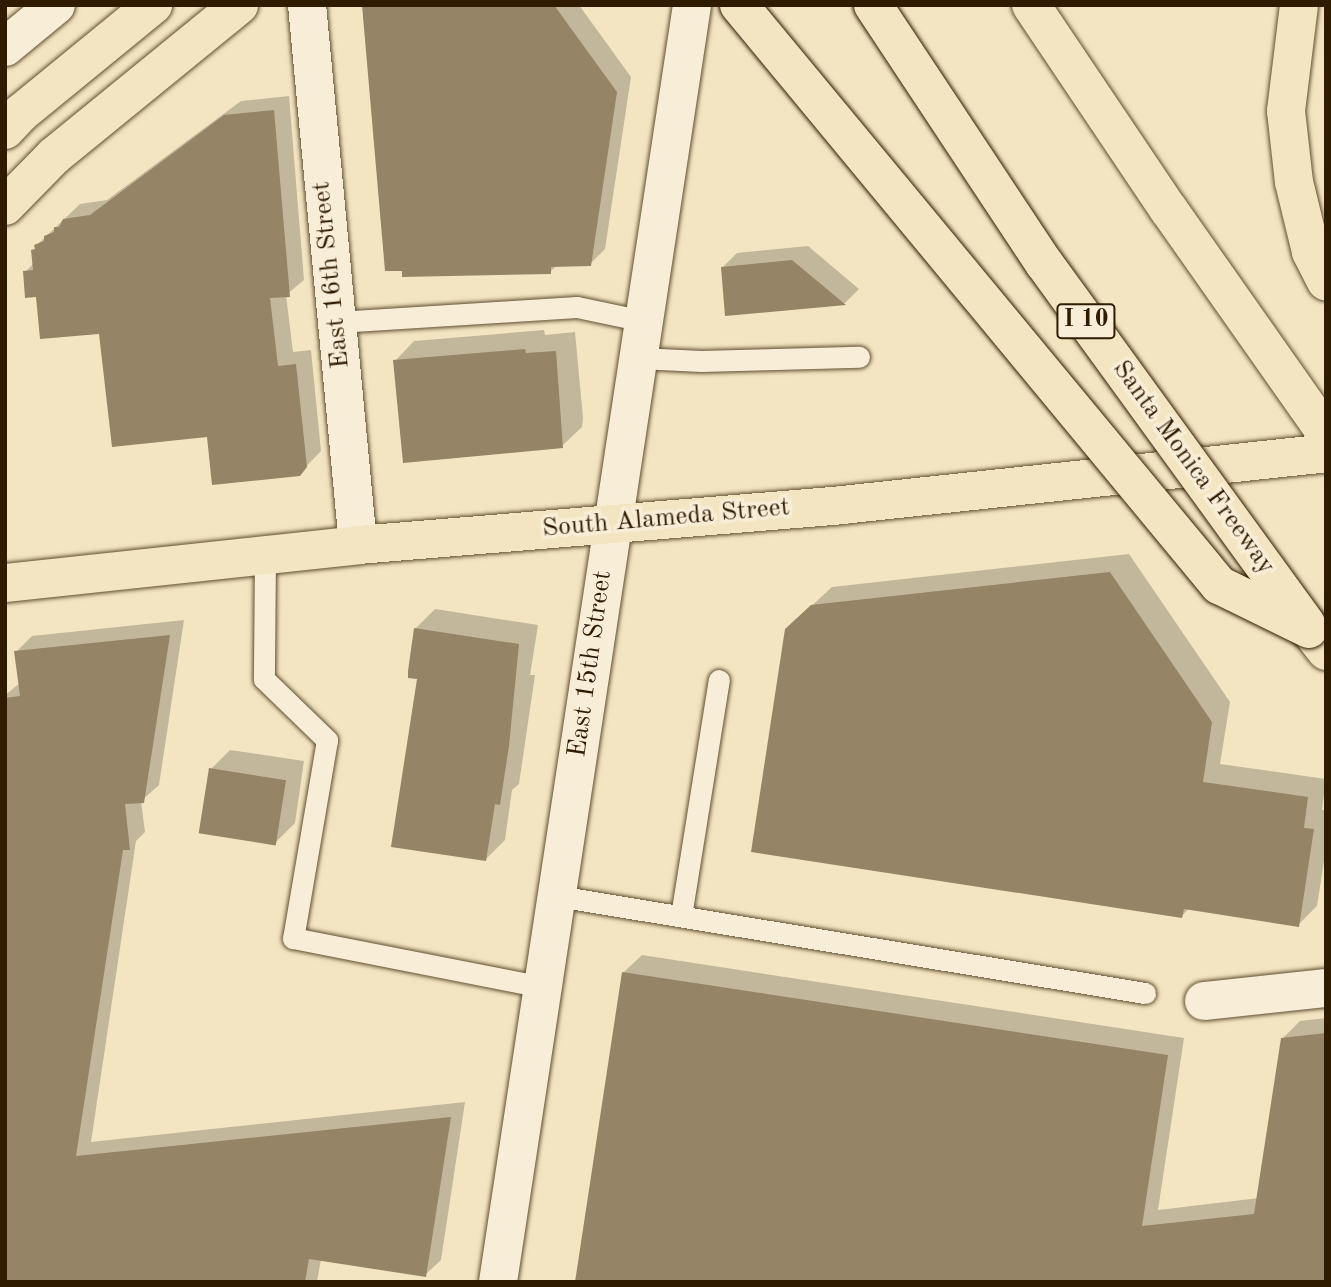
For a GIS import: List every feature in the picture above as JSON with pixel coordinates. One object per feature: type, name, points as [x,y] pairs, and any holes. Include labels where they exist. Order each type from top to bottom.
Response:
[{"type":"main road","points":[[13,121],[153,5]]},
{"type":"main road","points":[[5,206],[54,156],[239,5]]},
{"type":"main road","points":[[739,5],[1219,585],[1318,640]]},
{"type":"main road","name":"Santa Monica Freeway","points":[[873,5],[1044,263],[1318,640]]},
{"type":"main road","points":[[1031,5],[1169,210],[1326,433]]},
{"type":"main road","points":[[1299,5],[1286,111],[1294,182],[1311,252],[1326,281]]},
{"type":"main road","name":"South Alameda Street","points":[[5,583],[358,545],[842,505],[1326,453]]},
{"type":"street","points":[[5,47],[56,5]]},
{"type":"street","name":"East 16th Street","points":[[307,5],[358,545]]},
{"type":"street","name":"East 15th Street","points":[[498,1282],[692,5]]},
{"type":"street","points":[[1204,1001],[1326,988]]},
{"type":"lane","points":[[337,322],[577,307],[644,321]]},
{"type":"lane","points":[[639,358],[701,361],[859,357]]},
{"type":"lane","points":[[265,555],[264,679],[327,740],[293,938],[542,987]]},
{"type":"lane","points":[[681,916],[719,680]]},
{"type":"lane","points":[[557,896],[1145,993]]},
{"type":"building","points":[[362,5],[554,5],[617,92],[591,266],[551,267],[551,274],[402,277],[402,271],[385,271]]},
{"type":"building","points":[[274,110],[290,297],[270,298],[278,366],[296,364],[307,467],[300,476],[212,485],[207,437],[112,447],[99,334],[40,339],[36,297],[25,298],[23,271],[33,270],[31,250],[35,249],[34,245],[44,241],[44,236],[54,232],[54,227],[59,227],[63,219],[90,215],[224,115]]},
{"type":"building","points":[[792,260],[846,305],[725,316],[721,267]]},
{"type":"building","points":[[525,349],[526,353],[556,351],[563,448],[403,463],[393,360]]},
{"type":"building","points":[[1110,572],[1212,722],[1203,782],[1308,797],[1304,828],[1314,829],[1299,927],[1184,909],[1182,918],[751,852],[785,629],[811,605]]},
{"type":"building","points":[[414,628],[519,644],[509,746],[500,805],[495,804],[486,861],[391,847],[417,679],[408,678]]},
{"type":"building","points":[[170,635],[144,803],[125,804],[130,850],[123,850],[76,1156],[451,1117],[426,1277],[309,1259],[305,1282],[5,1282],[5,698],[20,696],[14,651]]},
{"type":"building","points":[[209,768],[286,780],[276,845],[199,833]]},
{"type":"building","points":[[622,972],[1168,1055],[1142,1226],[1254,1214],[1281,1038],[1326,1033],[1326,1282],[575,1282]]}]
